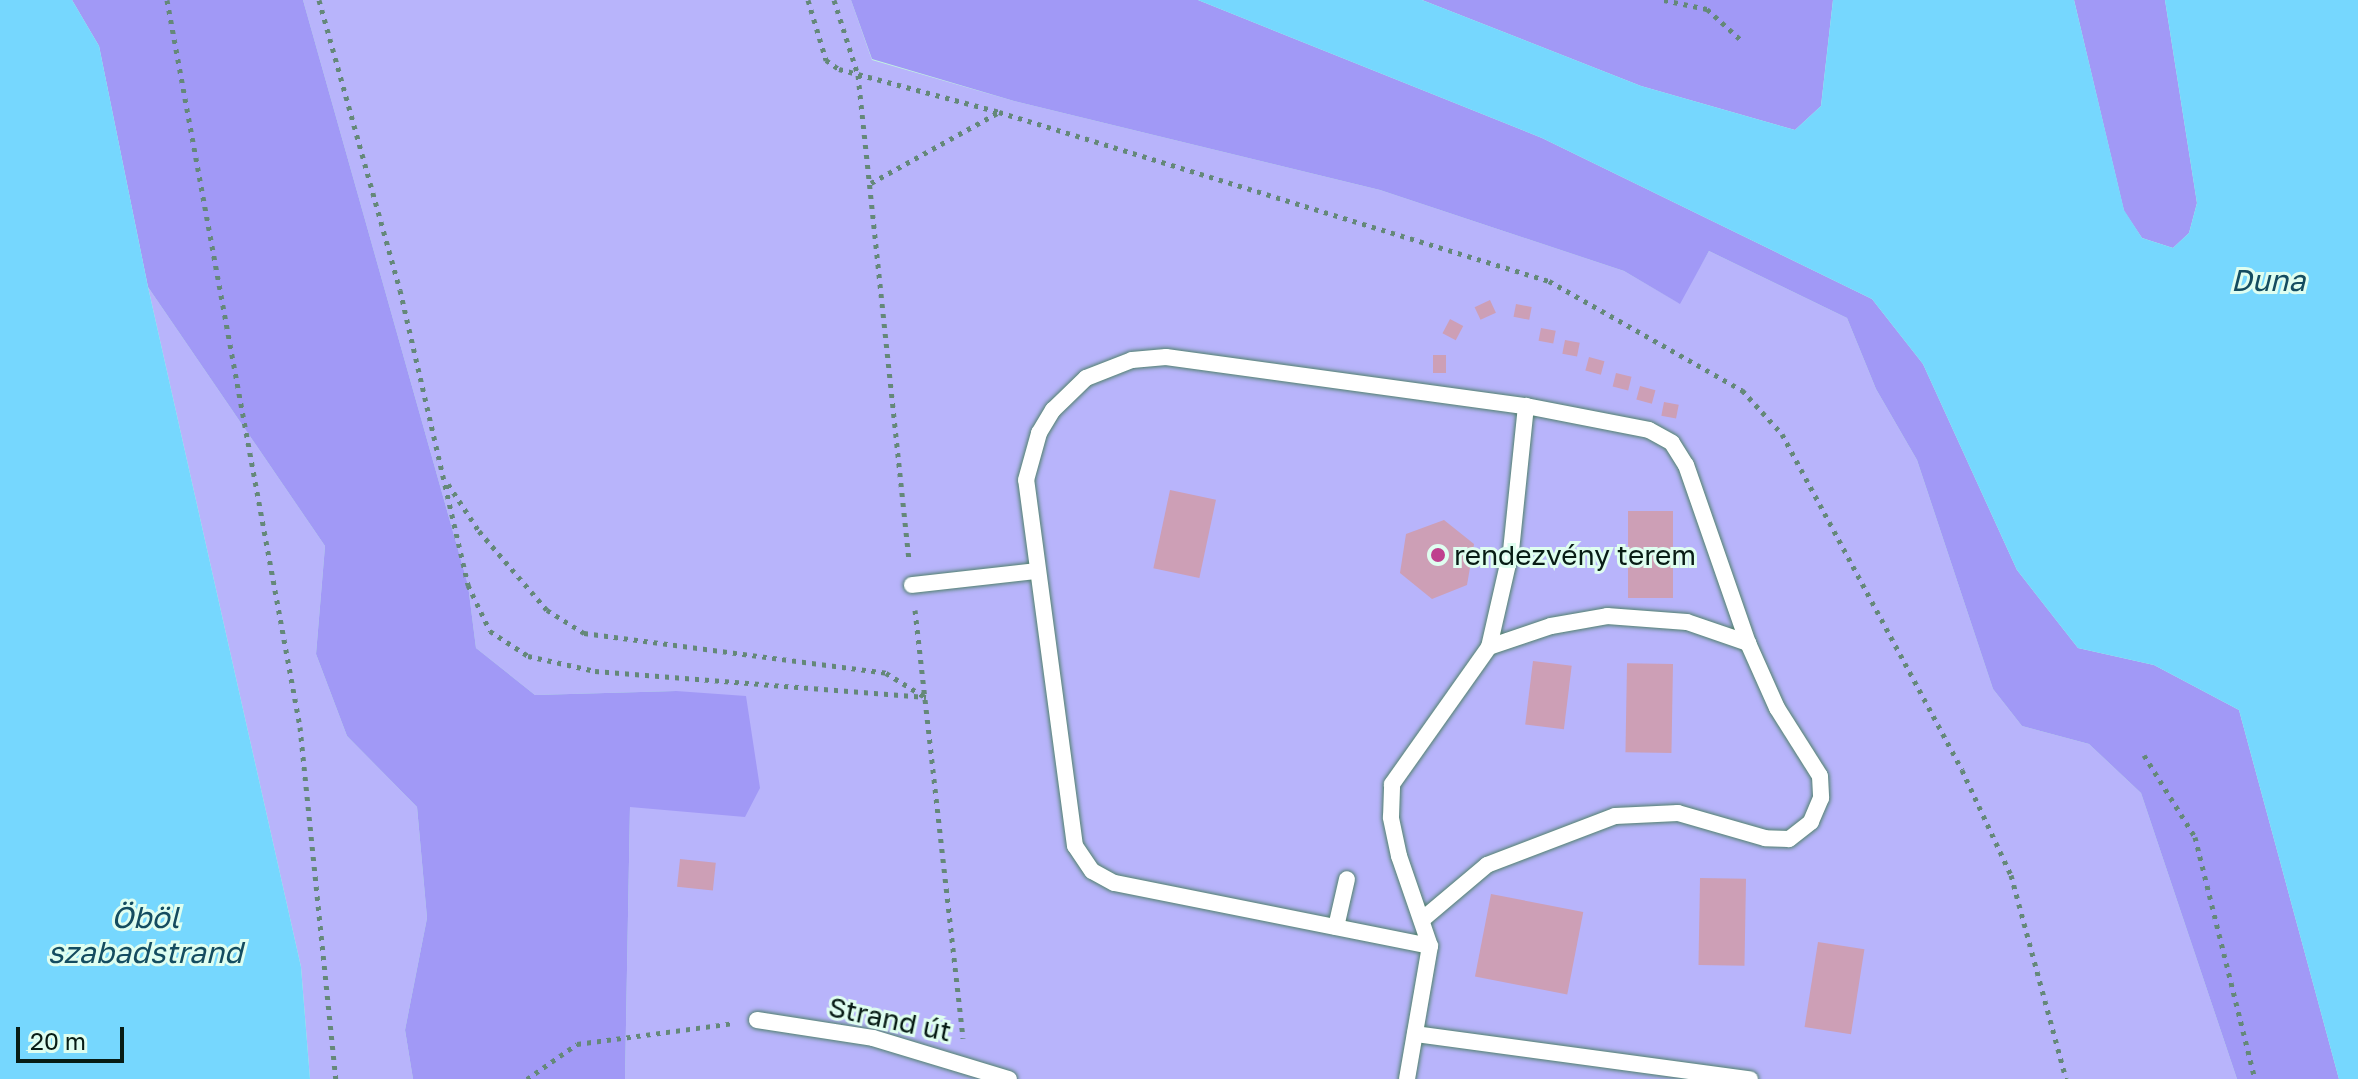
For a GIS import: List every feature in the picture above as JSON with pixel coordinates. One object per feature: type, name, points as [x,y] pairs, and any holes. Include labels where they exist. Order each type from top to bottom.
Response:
[{"type":"lane","points":[[1424,918],[1487,865],[1615,816],[1678,813],[1765,838],[1801,834],[1821,798],[1820,776],[1777,708],[1748,643],[1686,465],[1672,443],[1649,430],[1526,406],[1166,357],[1132,360],[1086,378],[1053,410],[1039,433],[1026,480],[1069,828],[1092,871],[1114,883],[1430,946]]},
{"type":"lane","points":[[1407,1079],[1430,946],[1424,918],[1399,856],[1391,817],[1392,784],[1489,647],[1511,551],[1526,406]]},
{"type":"lane","points":[[912,585],[1036,571]]},
{"type":"lane","points":[[1489,647],[1551,626],[1607,616],[1687,622],[1748,643]]},
{"type":"lane","points":[[1336,927],[1347,879]]},
{"type":"lane","name":"Strand út","points":[[757,1020],[873,1038],[966,1063],[1009,1079]]},
{"type":"lane","points":[[1415,1034],[1750,1079]]},
{"type":"path","points":[[167,0],[300,727],[336,1079]]},
{"type":"path","points":[[319,0],[400,290],[468,585],[490,631],[528,656],[595,671],[926,697]]},
{"type":"path","points":[[808,0],[826,60],[858,75]]},
{"type":"path","points":[[834,0],[858,75],[966,1063]]},
{"type":"path","points":[[1664,0],[1707,9],[1740,39]]},
{"type":"path","points":[[871,183],[999,112]]},
{"type":"path","points":[[446,480],[479,531],[547,610],[584,633],[886,673],[926,697]]},
{"type":"path","points":[[2144,755],[2195,837],[2255,1079]]},
{"type":"path","points":[[527,1079],[577,1044],[757,1020]]},
{"type":"shaded area","points":[[72,0],[303,0],[468,585],[476,648],[535,695],[676,691],[746,696],[760,788],[745,817],[630,807],[625,1079],[413,1079],[405,1030],[427,918],[417,807],[347,736],[316,654],[325,546],[148,287],[99,46]]},
{"type":"shaded area","points":[[303,0],[851,0],[872,60],[1014,101],[1380,190],[1624,271],[1679,303],[1709,251],[1847,318],[1876,389],[1917,460],[1993,689],[2022,726],[2089,744],[2141,793],[2237,1079],[625,1079],[630,806],[676,691],[535,695],[476,648],[468,585]]},
{"type":"shaded area","points":[[851,0],[1198,0],[1542,138],[1872,299],[1923,364],[2017,570],[2078,648],[2154,665],[2239,710],[2339,1079],[2237,1079],[2141,793],[2089,744],[2022,726],[1993,689],[1917,460],[1876,389],[1847,318],[1709,251],[1680,304],[1624,271],[1380,190],[1014,101],[872,59]]},
{"type":"shaded area","points":[[1422,0],[1833,0],[1821,106],[1795,130],[1641,86]]},
{"type":"shaded area","points":[[2074,0],[2165,0],[2197,203],[2189,233],[2173,248],[2142,238],[2124,211]]},
{"type":"shaded area","points":[[148,287],[325,546],[316,654],[347,736],[417,807],[427,918],[405,1030],[413,1079],[310,1079],[301,967]]},
{"type":"water","name":"Öböl szabadstrand","points":[[0,0],[72,0],[99,46],[148,287],[301,967],[310,1079],[0,1079]]},
{"type":"water","name":"Duna","points":[[1198,0],[1422,0],[1641,86],[1795,130],[1821,106],[1833,0],[2074,0],[2124,210],[2142,238],[2173,248],[2189,233],[2197,203],[2165,0],[2358,0],[2358,1079],[2339,1079],[2239,710],[2154,665],[2078,648],[2017,570],[1923,364],[1872,299],[1542,138]]},
{"type":"building","points":[[1490,300],[1496,313],[1481,320],[1475,307]]},
{"type":"building","points":[[1516,304],[1532,307],[1529,320],[1514,317]]},
{"type":"building","points":[[1450,319],[1463,326],[1456,340],[1442,333]]},
{"type":"building","points":[[1541,328],[1556,331],[1553,344],[1539,341]]},
{"type":"building","points":[[1565,340],[1580,343],[1577,357],[1562,354]]},
{"type":"building","points":[[1433,355],[1446,355],[1446,373],[1433,373]]},
{"type":"building","points":[[1589,357],[1604,361],[1601,375],[1585,371]]},
{"type":"building","points":[[1616,373],[1632,377],[1628,390],[1613,387]]},
{"type":"building","points":[[1640,386],[1655,390],[1652,404],[1636,400]]},
{"type":"building","points":[[1664,402],[1679,405],[1676,419],[1661,416]]},
{"type":"building","points":[[1170,490],[1216,500],[1199,578],[1153,568]]},
{"type":"building","points":[[1628,511],[1673,511],[1673,598],[1628,598]]},
{"type":"building","name":"rendezvény terem","points":[[1444,520],[1474,544],[1467,585],[1432,599],[1400,573],[1406,534]]},
{"type":"building","points":[[1533,661],[1572,666],[1564,729],[1525,725]]},
{"type":"building","points":[[1627,663],[1673,664],[1671,753],[1625,752]]},
{"type":"building","points":[[680,859],[716,863],[713,891],[677,887]]},
{"type":"building","points":[[1700,878],[1746,879],[1744,966],[1698,965]]},
{"type":"building","points":[[1491,894],[1583,912],[1567,994],[1475,976]]},
{"type":"building","points":[[1818,942],[1864,949],[1851,1034],[1805,1027]]},
{"type":"place","name":"rendezvény terem","points":[[1438,555]]}]
